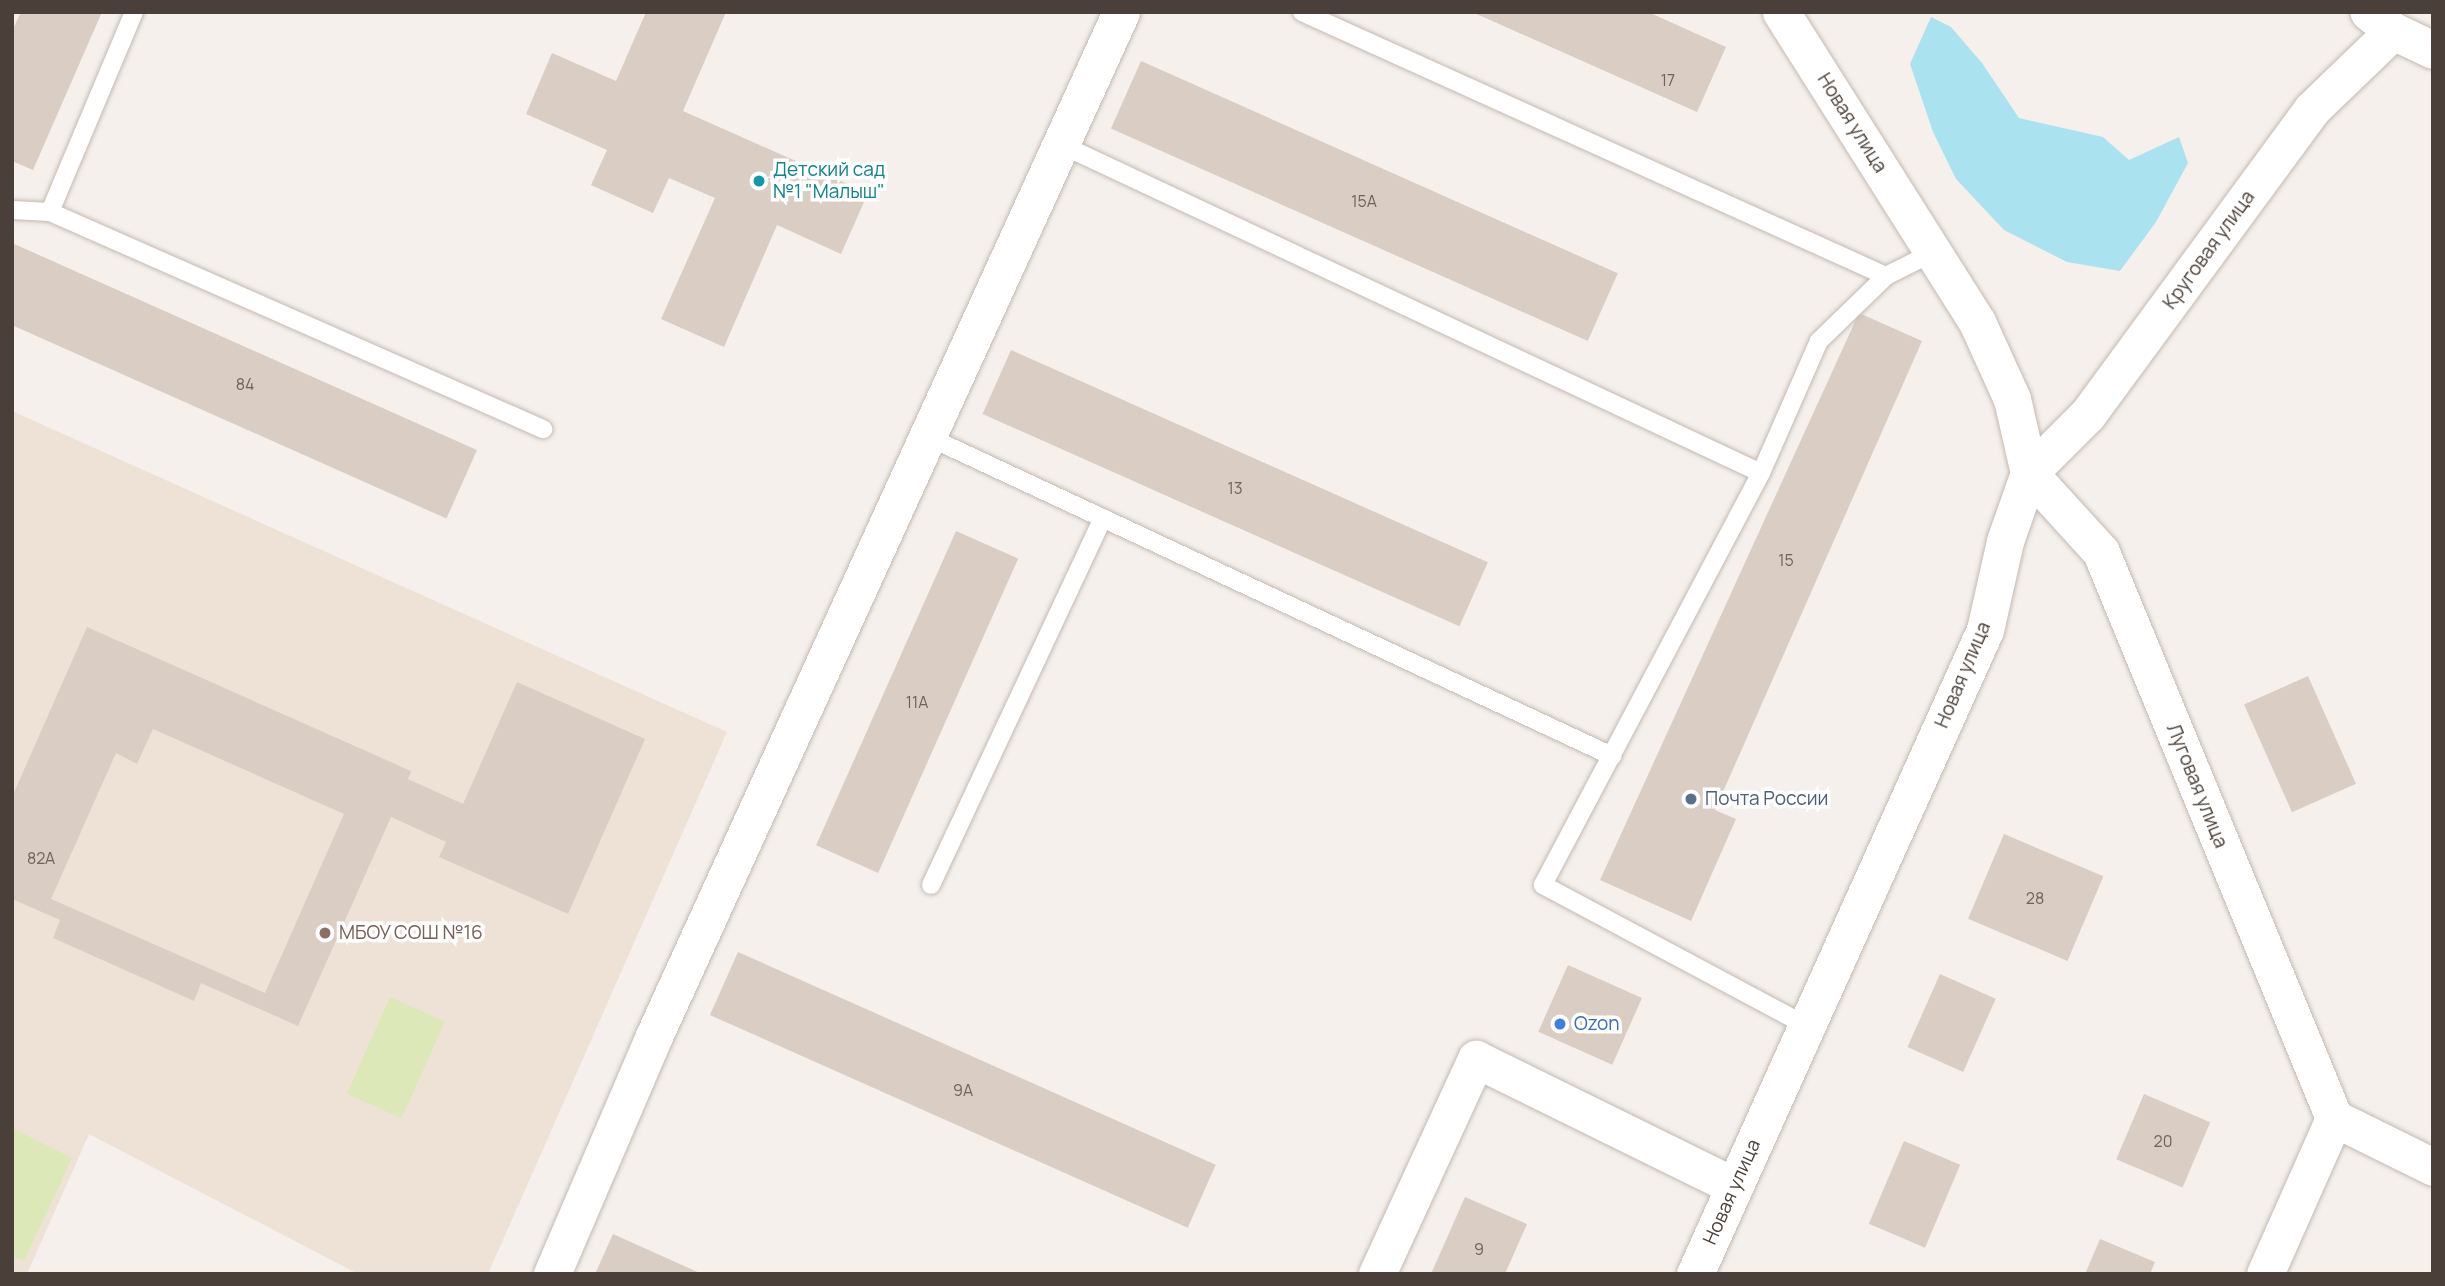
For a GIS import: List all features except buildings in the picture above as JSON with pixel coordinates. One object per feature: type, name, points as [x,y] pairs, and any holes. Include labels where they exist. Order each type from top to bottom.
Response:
[{"type":"street","points":[[552,1274],[654,1036],[931,438],[1121,12]]},
{"type":"street","name":"Новая улица","points":[[1695,1274],[1985,630],[2005,541],[2029,473],[2012,399],[1977,322],[1781,12]]},
{"type":"street","name":"Круговая улица","points":[[2029,473],[2088,415],[2311,110],[2381,21],[2433,50]]},
{"type":"street","name":"Луговая улица","points":[[2029,473],[2101,552],[2334,1118]]},
{"type":"street","points":[[1377,1274],[1476,1059],[1734,1186]]},
{"type":"street","points":[[2265,1274],[2334,1118],[2433,1167]]},
{"type":"lane","points":[[50,212],[134,12]]},
{"type":"lane","points":[[1301,12],[1886,276]]},
{"type":"lane","points":[[1060,144],[1761,473]]},
{"type":"lane","points":[[12,209],[50,212],[543,429]]},
{"type":"lane","points":[[1807,1026],[1543,885],[1761,473],[1819,341],[1886,276],[1934,253]]},
{"type":"lane","points":[[931,438],[1612,756]]},
{"type":"lane","points":[[931,885],[1103,518]]},
{"type":"shaded area","name":"МБОУ СОШ №16","points":[[12,411],[727,732],[488,1274],[358,1274],[89,1134],[27,1274],[12,1272]]},
{"type":"green space","points":[[390,997],[445,1021],[402,1118],[347,1094]]},
{"type":"green space","points":[[12,1128],[72,1158],[24,1261],[12,1256]]},
{"type":"water","points":[[1931,17],[1951,27],[1982,63],[2019,118],[2103,137],[2129,160],[2179,137],[2188,163],[2156,222],[2120,271],[2067,262],[2004,230],[1956,179],[1933,132],[1910,64]]},
{"type":"place","name":"Детский сад №1 \"Малыш\"","points":[[759,181]]},
{"type":"place","name":"Почта России","points":[[1691,799]]},
{"type":"place","name":"МБОУ СОШ №16","points":[[325,933]]},
{"type":"place","name":"Ozon","points":[[1560,1024]]}]
